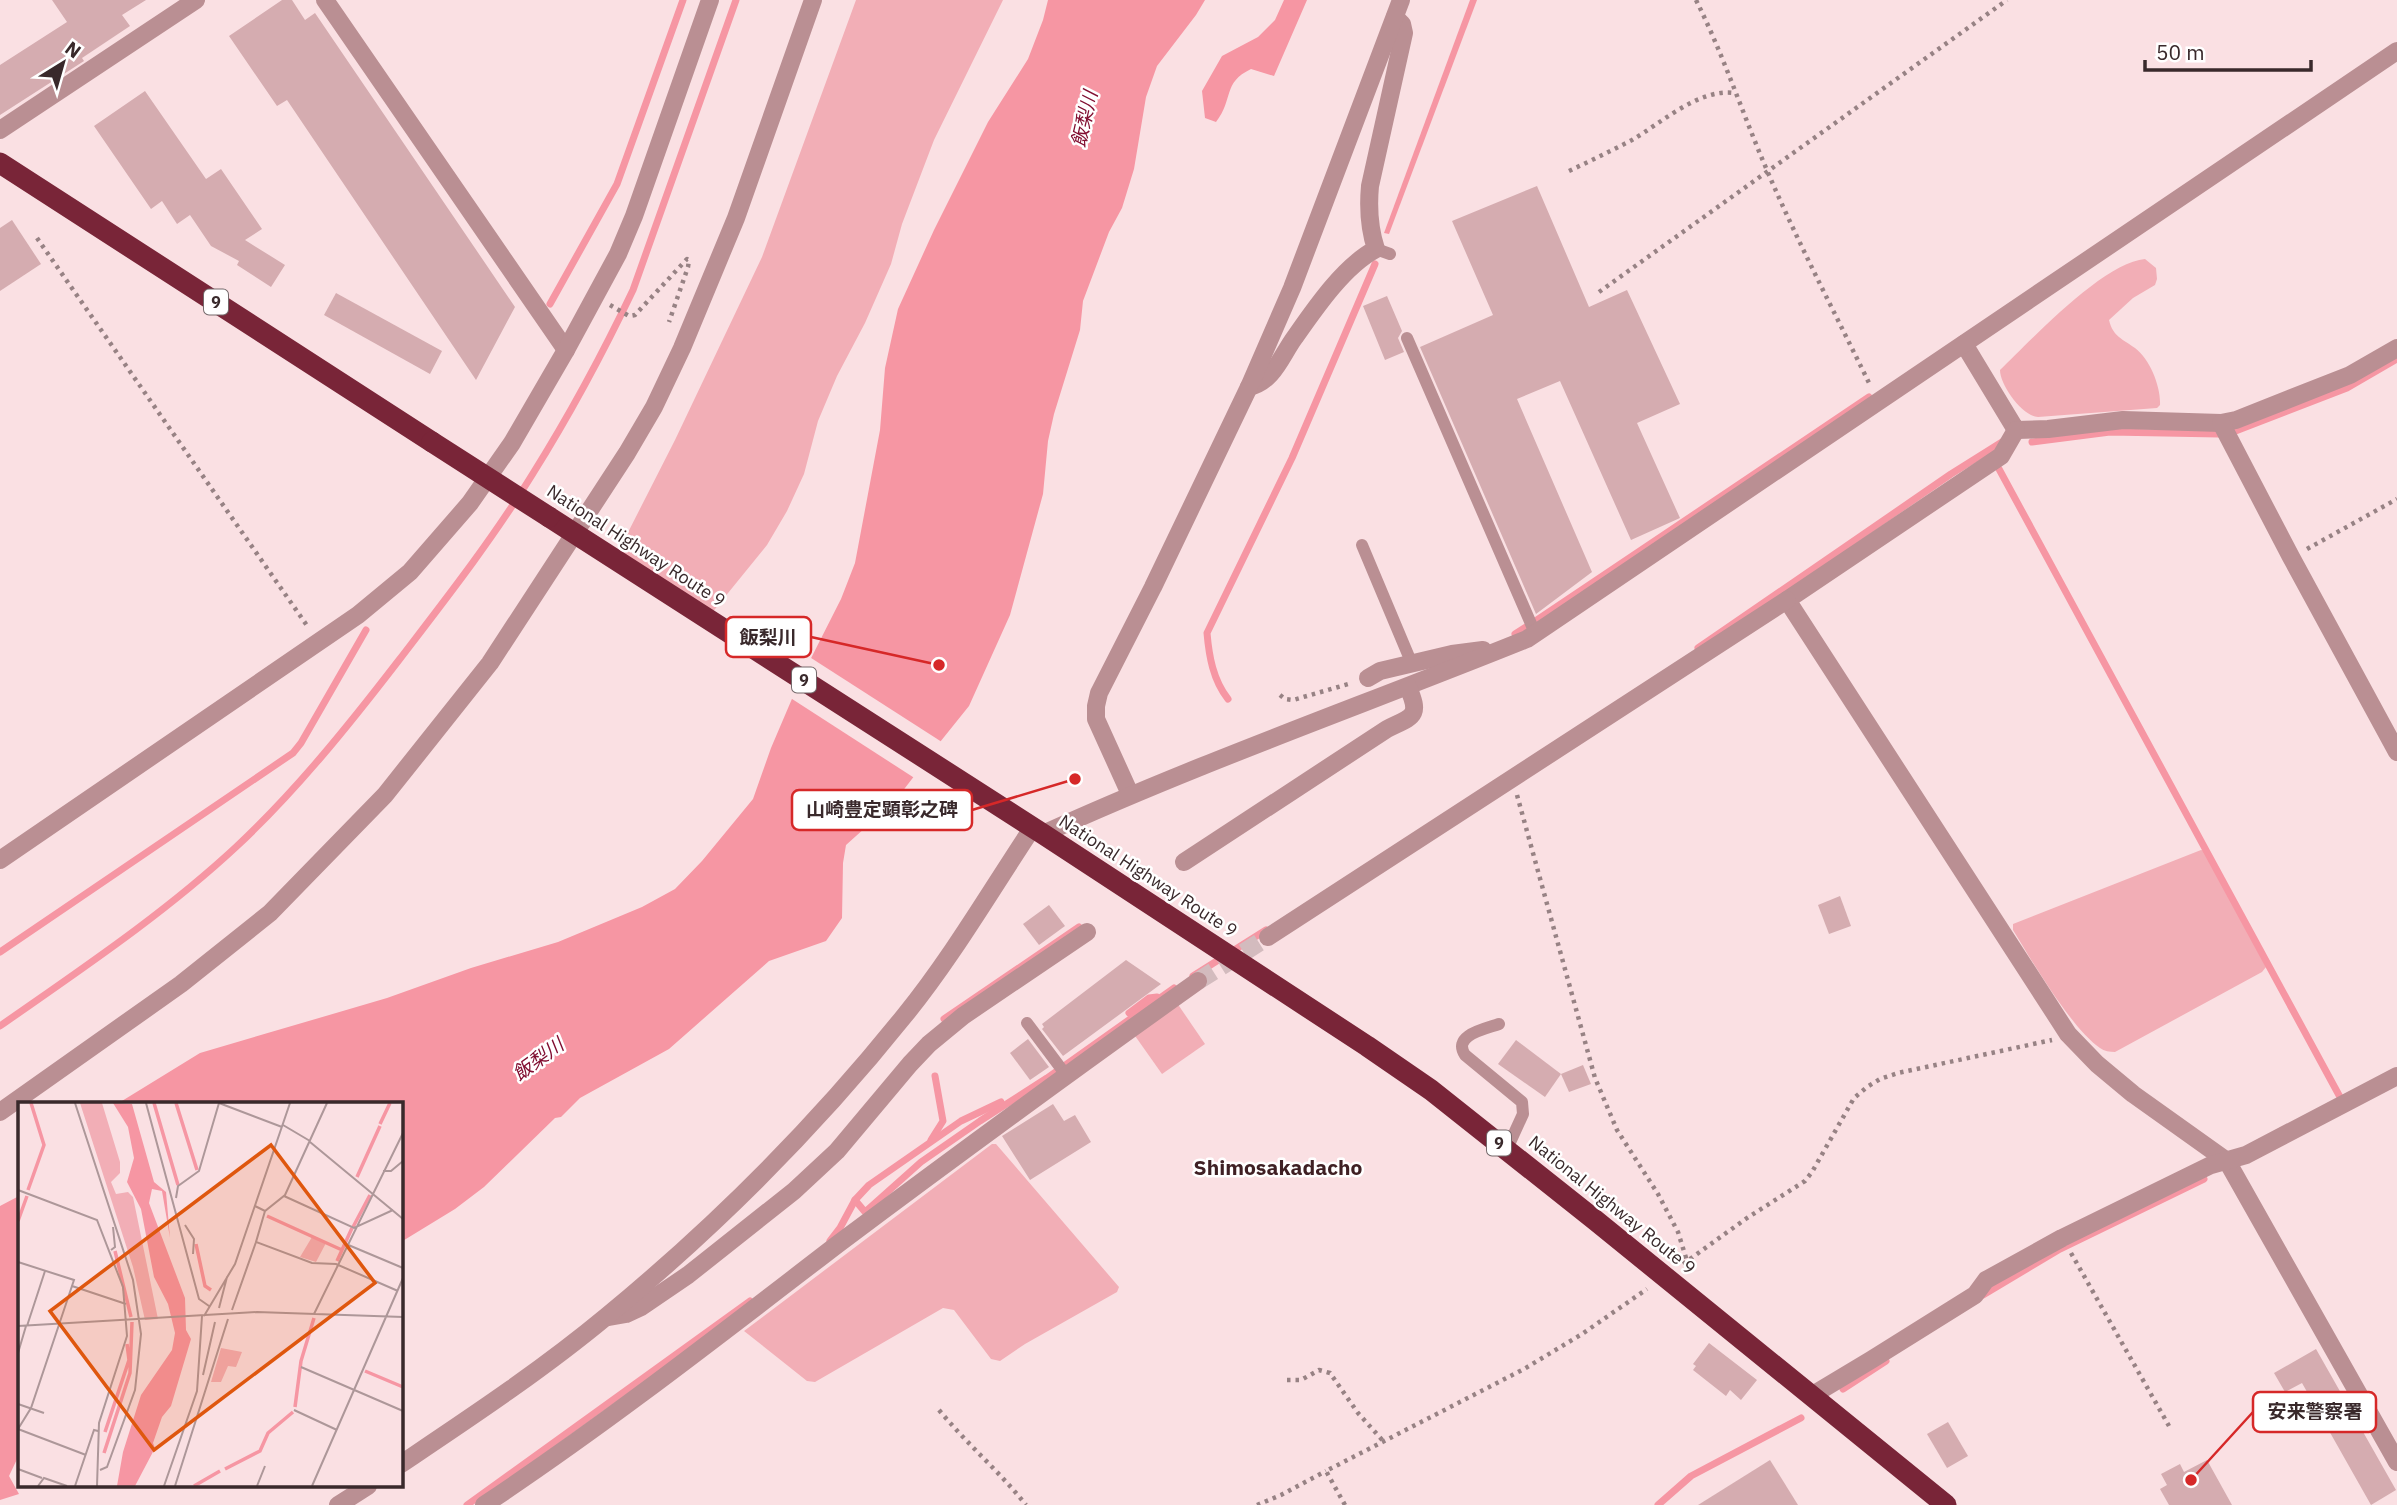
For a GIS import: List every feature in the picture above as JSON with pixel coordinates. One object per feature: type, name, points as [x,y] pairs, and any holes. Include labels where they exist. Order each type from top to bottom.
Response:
[{"type":"highway","name":"National Highway Route 9","points":[[0,163],[1033,827],[1431,1090],[1946,1505]]},
{"type":"street","points":[[0,130],[196,0]]},
{"type":"street","points":[[325,0],[566,350]]},
{"type":"street","points":[[0,860],[318,643],[388,591],[430,551],[470,503],[513,443],[596,297],[623,241],[710,0]]},
{"type":"street","points":[[0,1112],[234,943],[270,913],[385,794],[490,663],[580,537],[654,407],[682,348],[736,218],[813,0]]},
{"type":"street","points":[[1249,387],[1259,385],[1268,378],[1295,337],[1344,274],[1356,262],[1383,251],[1371,233],[1368,203],[1404,33],[1398,8]]},
{"type":"street","points":[[1130,794],[1096,719],[1100,693],[1249,387],[1292,288],[1398,8]]},
{"type":"street","points":[[402,1463],[471,1418],[606,1317],[743,1193],[844,1087],[906,1014],[1033,827],[1130,794],[1408,687],[1535,633],[2397,51]]},
{"type":"street","points":[[1964,344],[2016,430]]},
{"type":"street","points":[[2016,430],[2123,420],[2221,423],[2236,420],[2350,375],[2397,348]]},
{"type":"street","points":[[2221,423],[2397,752]]},
{"type":"street","points":[[1268,937],[1787,600],[2001,456],[2016,430]]},
{"type":"street","points":[[1787,600],[2068,1034],[2133,1094],[2227,1161],[2397,1462]]},
{"type":"street","points":[[1368,678],[1380,671],[1452,654],[1506,647]]},
{"type":"street","points":[[1184,862],[1387,729],[1408,719],[1416,704],[1408,687]]},
{"type":"street","points":[[606,1317],[615,1317],[641,1307],[688,1275],[794,1191],[837,1151],[909,1064],[929,1044],[963,1016],[1087,932]]},
{"type":"street","points":[[484,1505],[528,1476],[670,1371],[992,1128],[1061,1069],[1198,981]]},
{"type":"street","points":[[1811,1396],[1975,1295],[1986,1280],[2062,1238],[2211,1165],[2246,1155],[2397,1076]]},
{"type":"street","points":[[338,1505],[365,1488]]},
{"type":"lane","points":[[1407,338],[1535,633]]},
{"type":"lane","points":[[1362,545],[1412,664]]},
{"type":"lane","points":[[1027,1023],[1061,1069]]},
{"type":"lane","points":[[1499,1024],[1469,1035],[1463,1039],[1461,1045],[1465,1055],[1522,1102],[1523,1114],[1507,1149]]},
{"type":"path","points":[[1696,0],[1712,31],[1734,93],[1767,171],[1877,400]]},
{"type":"path","points":[[1599,292],[2007,0]]},
{"type":"path","points":[[1569,171],[1634,139],[1667,117],[1702,99],[1719,93],[1734,93]]},
{"type":"path","points":[[37,238],[318,643]]},
{"type":"path","points":[[614,306],[629,316],[635,315],[687,259],[688,267],[666,331]]},
{"type":"path","points":[[2291,557],[2397,499]]},
{"type":"path","points":[[1280,695],[1293,700],[1368,678]]},
{"type":"path","points":[[1512,779],[1524,814],[1591,1065],[1604,1102],[1617,1130],[1658,1194],[1678,1232],[1687,1261]]},
{"type":"path","points":[[1257,1505],[1524,1369],[1582,1334],[1747,1218],[1805,1181],[1854,1098],[1880,1079],[2058,1039],[2068,1034]]},
{"type":"path","points":[[2062,1238],[2169,1426]]},
{"type":"path","points":[[1287,1380],[1301,1380],[1319,1370],[1330,1373],[1358,1413],[1384,1441]]},
{"type":"path","points":[[939,1410],[970,1446],[1002,1475],[1026,1505]]},
{"type":"path","points":[[1326,1471],[1345,1505]]},
{"type":"shaded area","points":[[856,0],[1003,0],[934,140],[902,224],[891,264],[818,421],[804,474],[787,511],[767,545],[711,614],[617,554],[675,440],[762,257]]},
{"type":"shaded area","points":[[2145,259],[2156,268],[2155,285],[2133,298],[2109,320],[2116,334],[2135,348],[2150,366],[2159,390],[2160,405],[2157,408],[2038,417],[2025,411],[2008,391],[2000,370],[2089,288],[2128,263]]},
{"type":"shaded area","points":[[2201,850],[2205,851],[2266,967],[2262,972],[2115,1052],[2102,1049],[2065,1010],[2013,930],[2013,924]]},
{"type":"shaded area","points":[[1177,1003],[1205,1044],[1162,1074],[1133,1033]]},
{"type":"shaded area","points":[[992,1144],[996,1144],[1119,1287],[1117,1292],[1000,1361],[991,1359],[954,1310],[943,1308],[815,1382],[807,1381],[744,1331]]},
{"type":"water","points":[[1048,0],[1205,0],[1157,66],[1146,97],[1134,169],[1122,208],[1109,232],[1083,301],[1080,330],[1048,441],[1043,494],[1010,615],[969,706],[928,757],[802,676],[841,599],[855,563],[880,430],[885,368],[898,309],[988,122],[1028,59]]},
{"type":"water","points":[[1284,0],[1307,0],[1274,76],[1251,69],[1242,74],[1232,86],[1216,122],[1205,118],[1202,91],[1222,56],[1258,37],[1275,20]]},
{"type":"water","points":[[1470,0],[1477,0],[1389,234],[1384,233]]},
{"type":"water","points":[[800,680],[925,762],[895,801],[846,845],[842,918],[826,941],[769,961],[669,1049],[580,1098],[561,1117],[555,1118],[484,1187],[455,1209],[402,1241],[402,1102],[120,1102],[200,1053],[387,998],[471,968],[558,942],[642,907],[675,889],[753,799]]},
{"type":"water","points":[[18,1197],[18,1457],[9,1476],[19,1494],[0,1500],[0,1206]]},
{"type":"pier","points":[[808,656],[945,744],[916,779],[789,697]]},
{"type":"building","points":[[52,0],[146,0],[122,15],[130,26],[82,58],[84,61],[0,115],[0,65],[67,22]]},
{"type":"building","points":[[282,0],[292,0],[305,20],[315,13],[515,307],[476,380],[287,100],[277,106],[229,36]]},
{"type":"building","points":[[145,91],[206,179],[221,169],[262,229],[245,240],[285,265],[271,287],[237,265],[239,261],[211,246],[190,215],[177,224],[162,201],[151,209],[94,126]]},
{"type":"building","points":[[1537,186],[1589,307],[1627,290],[1680,404],[1637,423],[1680,518],[1631,540],[1560,381],[1517,399],[1592,572],[1536,614],[1420,347],[1493,315],[1452,221]]},
{"type":"building","points":[[12,220],[41,264],[0,291],[0,228]]},
{"type":"building","points":[[336,293],[442,351],[430,374],[324,315]]},
{"type":"building","points":[[1387,296],[1402,331],[1398,338],[1404,352],[1385,360],[1363,306]]},
{"type":"building","points":[[1840,896],[1851,926],[1829,934],[1818,905]]},
{"type":"building","points":[[1049,905],[1065,926],[1039,945],[1023,924]]},
{"type":"building","points":[[1126,960],[1161,984],[1063,1056],[1042,1029],[1042,1024]]},
{"type":"building","points":[[1028,1039],[1049,1067],[1030,1080],[1010,1053]]},
{"type":"building","points":[[1516,1040],[1561,1074],[1545,1097],[1498,1064]]},
{"type":"building","points":[[1583,1065],[1591,1084],[1569,1092],[1561,1074]]},
{"type":"building","points":[[1053,1104],[1064,1121],[1075,1115],[1091,1142],[1030,1180],[1002,1136]]},
{"type":"building","points":[[1709,1343],[1757,1380],[1741,1400],[1730,1390],[1726,1396],[1693,1370],[1696,1366],[1693,1364]]},
{"type":"building","points":[[2316,1349],[2396,1490],[2371,1505],[2302,1383],[2285,1392],[2274,1373]]},
{"type":"building","points":[[1948,1422],[1968,1456],[1947,1468],[1927,1434]]},
{"type":"building","points":[[1770,1460],[1798,1505],[1698,1505]]},
{"type":"building","points":[[2207,1460],[2232,1505],[2169,1505],[2160,1489],[2167,1485],[2161,1474],[2180,1464],[2184,1472]]},
{"type":"waterway","points":[[550,304],[617,184],[683,0]]},
{"type":"waterway","points":[[0,1026],[151,918],[208,872],[258,826],[341,733],[484,546],[517,499],[559,430],[598,361],[633,290],[736,0]]},
{"type":"waterway","points":[[1228,699],[1213,668],[1207,633],[1292,458],[1375,264]]},
{"type":"waterway","points":[[2233,432],[2347,388],[2397,359]]},
{"type":"waterway","points":[[1537,620],[1869,397]]},
{"type":"waterway","points":[[2032,442],[2110,432],[2219,434]]},
{"type":"waterway","points":[[1698,648],[1951,474],[2002,442]]},
{"type":"waterway","points":[[1999,469],[2340,1097]]},
{"type":"waterway","points":[[1515,634],[1526,627]]},
{"type":"waterway","points":[[0,952],[293,753],[366,630]]},
{"type":"waterway","points":[[944,1019],[1079,927]]},
{"type":"waterway","points":[[1193,976],[1266,930]]},
{"type":"waterway","points":[[855,1200],[865,1212],[921,1162],[1047,1078],[1174,988]]},
{"type":"waterway","points":[[1129,1013],[1149,998],[1157,997]]},
{"type":"waterway","points":[[931,1140],[943,1121],[935,1076]]},
{"type":"waterway","points":[[830,1241],[855,1200],[869,1185],[961,1121],[1001,1102]]},
{"type":"waterway","points":[[1983,1295],[2060,1249],[2204,1179]]},
{"type":"waterway","points":[[467,1505],[750,1301]]},
{"type":"waterway","points":[[1843,1389],[1886,1361]]},
{"type":"waterway","points":[[1658,1505],[1691,1476],[1801,1418]]},
{"type":"tunnel","points":[[1198,981],[1268,937]]},
{"type":"place","name":"飯梨川","points":[[939,665]]},
{"type":"place","name":"山崎豊定顕彰之碑","points":[[1075,779]]},
{"type":"place","name":"安来警察署","points":[[2191,1480]]},
{"type":"district","name":"Shimosakadacho","points":[[1278,1168]]}]
